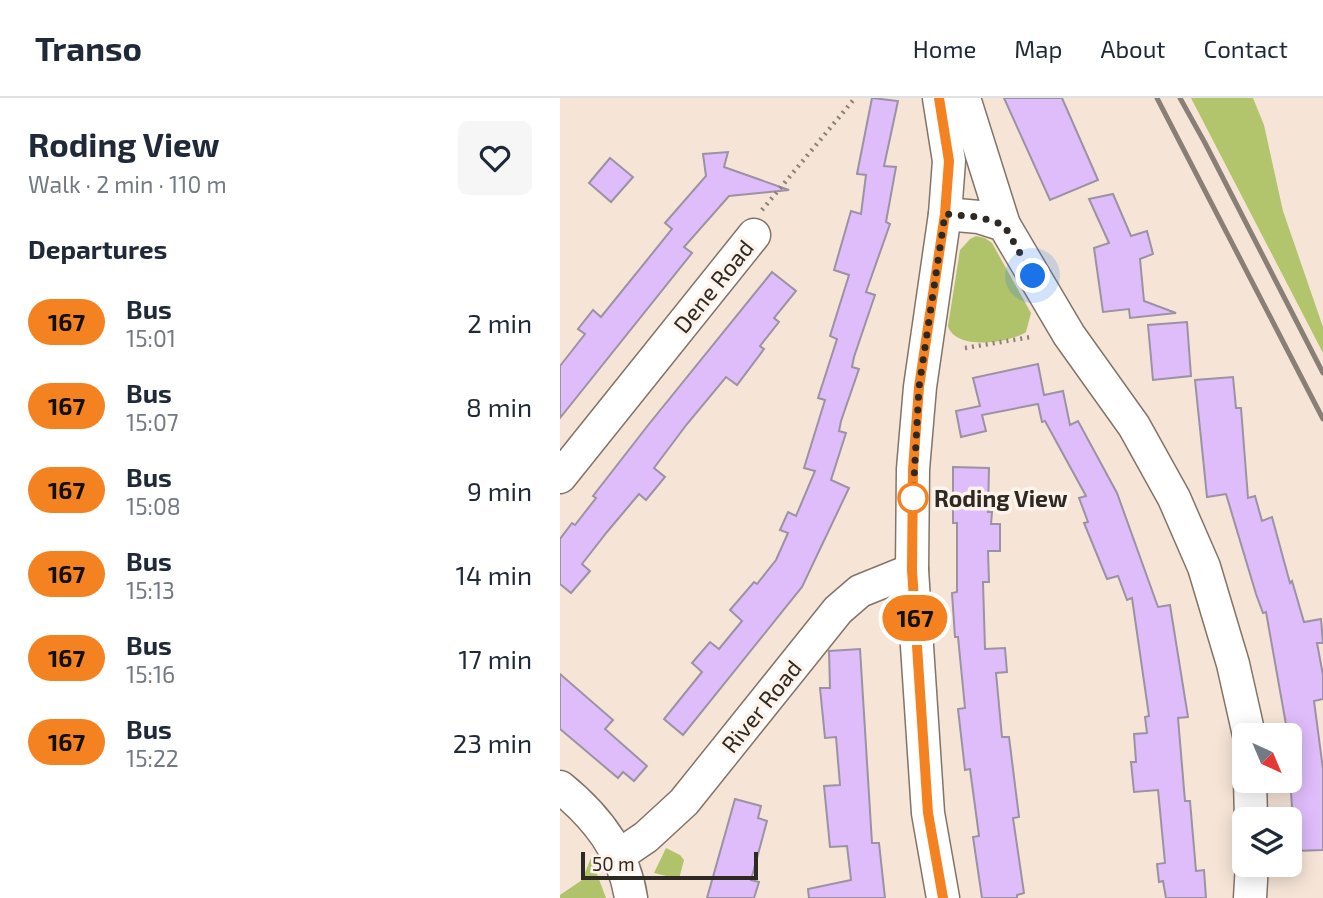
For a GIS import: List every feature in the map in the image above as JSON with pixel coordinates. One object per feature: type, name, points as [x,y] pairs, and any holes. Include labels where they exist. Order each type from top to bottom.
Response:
[{"type":"street","points":[[939,98],[949,161],[945,214],[919,387],[913,469],[912,570],[928,813],[943,898]]},
{"type":"street","points":[[964,98],[1004,225],[1069,335],[1134,426],[1174,498],[1204,567],[1233,664],[1246,723]]},
{"type":"street","points":[[945,214],[979,217],[1004,225]]},
{"type":"street","name":"Dene Road","points":[[560,477],[754,235]]},
{"type":"street","name":"River Road","points":[[618,856],[646,836],[684,802],[838,610],[860,590],[912,570]]},
{"type":"street","points":[[560,787],[582,804],[603,828],[618,856],[631,898]]},
{"type":"street","points":[[1250,898],[1251,877]]},
{"type":"path","name":"Dene Road","points":[[754,235],[764,223],[757,216],[855,98]]},
{"type":"path","points":[[965,348],[1031,337]]},
{"type":"green space","points":[[1191,98],[1253,98],[1264,125],[1283,211],[1323,327],[1323,353]]},
{"type":"green space","points":[[976,236],[992,243],[1031,313],[1026,332],[1018,336],[996,342],[972,342],[953,334],[948,326],[960,250]]},
{"type":"green space","points":[[666,848],[684,860],[679,879],[654,873]]},
{"type":"green space","points":[[591,858],[606,898],[560,898],[560,895],[582,880]]},
{"type":"building","points":[[872,98],[898,101],[884,166],[896,167],[886,222],[890,224],[866,292],[875,295],[854,357],[852,367],[859,369],[841,421],[839,431],[846,433],[831,480],[849,488],[802,587],[683,735],[664,719],[702,672],[692,663],[710,642],[719,649],[742,621],[730,610],[754,582],[757,584],[776,560],[788,533],[780,530],[788,512],[796,516],[815,471],[804,468],[825,400],[818,398],[837,339],[830,336],[849,275],[834,270],[851,211],[861,214],[866,175],[857,174]]},
{"type":"building","points":[[1004,98],[1062,98],[1098,180],[1050,200]]},
{"type":"building","points":[[728,152],[724,167],[789,190],[729,196],[684,247],[692,253],[560,418],[560,366],[585,334],[578,329],[593,310],[601,317],[672,229],[665,223],[706,176],[703,154]]},
{"type":"building","points":[[610,158],[633,177],[611,202],[589,183]]},
{"type":"building","points":[[1113,194],[1131,236],[1147,231],[1153,254],[1140,259],[1144,301],[1176,313],[1130,318],[1129,309],[1103,312],[1094,248],[1109,243],[1089,199]]},
{"type":"building","points":[[772,272],[796,291],[774,318],[779,322],[760,346],[764,349],[737,385],[726,377],[687,424],[654,468],[665,477],[646,500],[639,494],[607,532],[582,564],[590,571],[571,593],[560,584],[560,539],[572,523],[575,525],[596,498],[593,496],[649,424]]},
{"type":"building","points":[[1187,322],[1191,376],[1153,380],[1148,325]]},
{"type":"building","points":[[1038,364],[1044,395],[1063,391],[1070,425],[1078,421],[1117,493],[1158,607],[1170,605],[1188,717],[1178,718],[1185,801],[1190,801],[1196,871],[1204,870],[1206,898],[1166,898],[1163,881],[1159,882],[1157,864],[1165,863],[1158,790],[1134,792],[1131,762],[1136,762],[1134,734],[1147,733],[1145,717],[1149,716],[1132,598],[1127,600],[1118,576],[1107,579],[1084,523],[1088,522],[1079,498],[1086,496],[1045,421],[1042,422],[1038,404],[982,415],[986,431],[961,437],[956,411],[980,406],[973,378]]},
{"type":"building","points":[[1233,377],[1236,408],[1241,408],[1248,498],[1255,496],[1262,521],[1272,517],[1304,622],[1321,619],[1323,643],[1317,643],[1323,675],[1323,699],[1314,701],[1323,769],[1323,850],[1302,851],[1302,807],[1292,807],[1291,793],[1302,793],[1302,723],[1286,723],[1266,612],[1263,613],[1256,594],[1226,494],[1207,497],[1195,380]]},
{"type":"building","points":[[953,467],[989,468],[988,512],[992,512],[991,524],[1000,524],[1000,551],[988,551],[989,582],[983,582],[985,649],[1005,648],[1007,672],[996,673],[1002,737],[1009,737],[1019,817],[1013,818],[1024,893],[1017,895],[1017,898],[982,898],[973,837],[979,836],[970,769],[965,770],[958,709],[965,708],[952,593],[957,592],[957,523],[953,523]]},
{"type":"building","points":[[860,649],[872,843],[879,843],[885,898],[809,898],[808,889],[851,880],[847,846],[830,847],[824,786],[840,785],[836,737],[825,738],[820,688],[830,688],[829,651]]},
{"type":"building","points":[[560,674],[613,720],[605,729],[647,766],[634,781],[623,772],[618,778],[560,729]]},
{"type":"building","points":[[735,799],[761,806],[758,818],[767,821],[751,880],[759,882],[754,898],[707,898]]},
{"type":"railway","points":[[1157,98],[1323,419]]},
{"type":"railway","points":[[1180,98],[1323,373]]},
{"type":"bus line","name":"167","points":[[939,98],[949,161],[945,214],[919,387],[913,469],[912,570],[928,813],[943,898]]},
{"type":"place","name":"Roding View","points":[[913,498]]},
{"type":"route","points":[[913,498],[919,387],[945,214],[979,217],[1004,225],[1033,276]]}]
